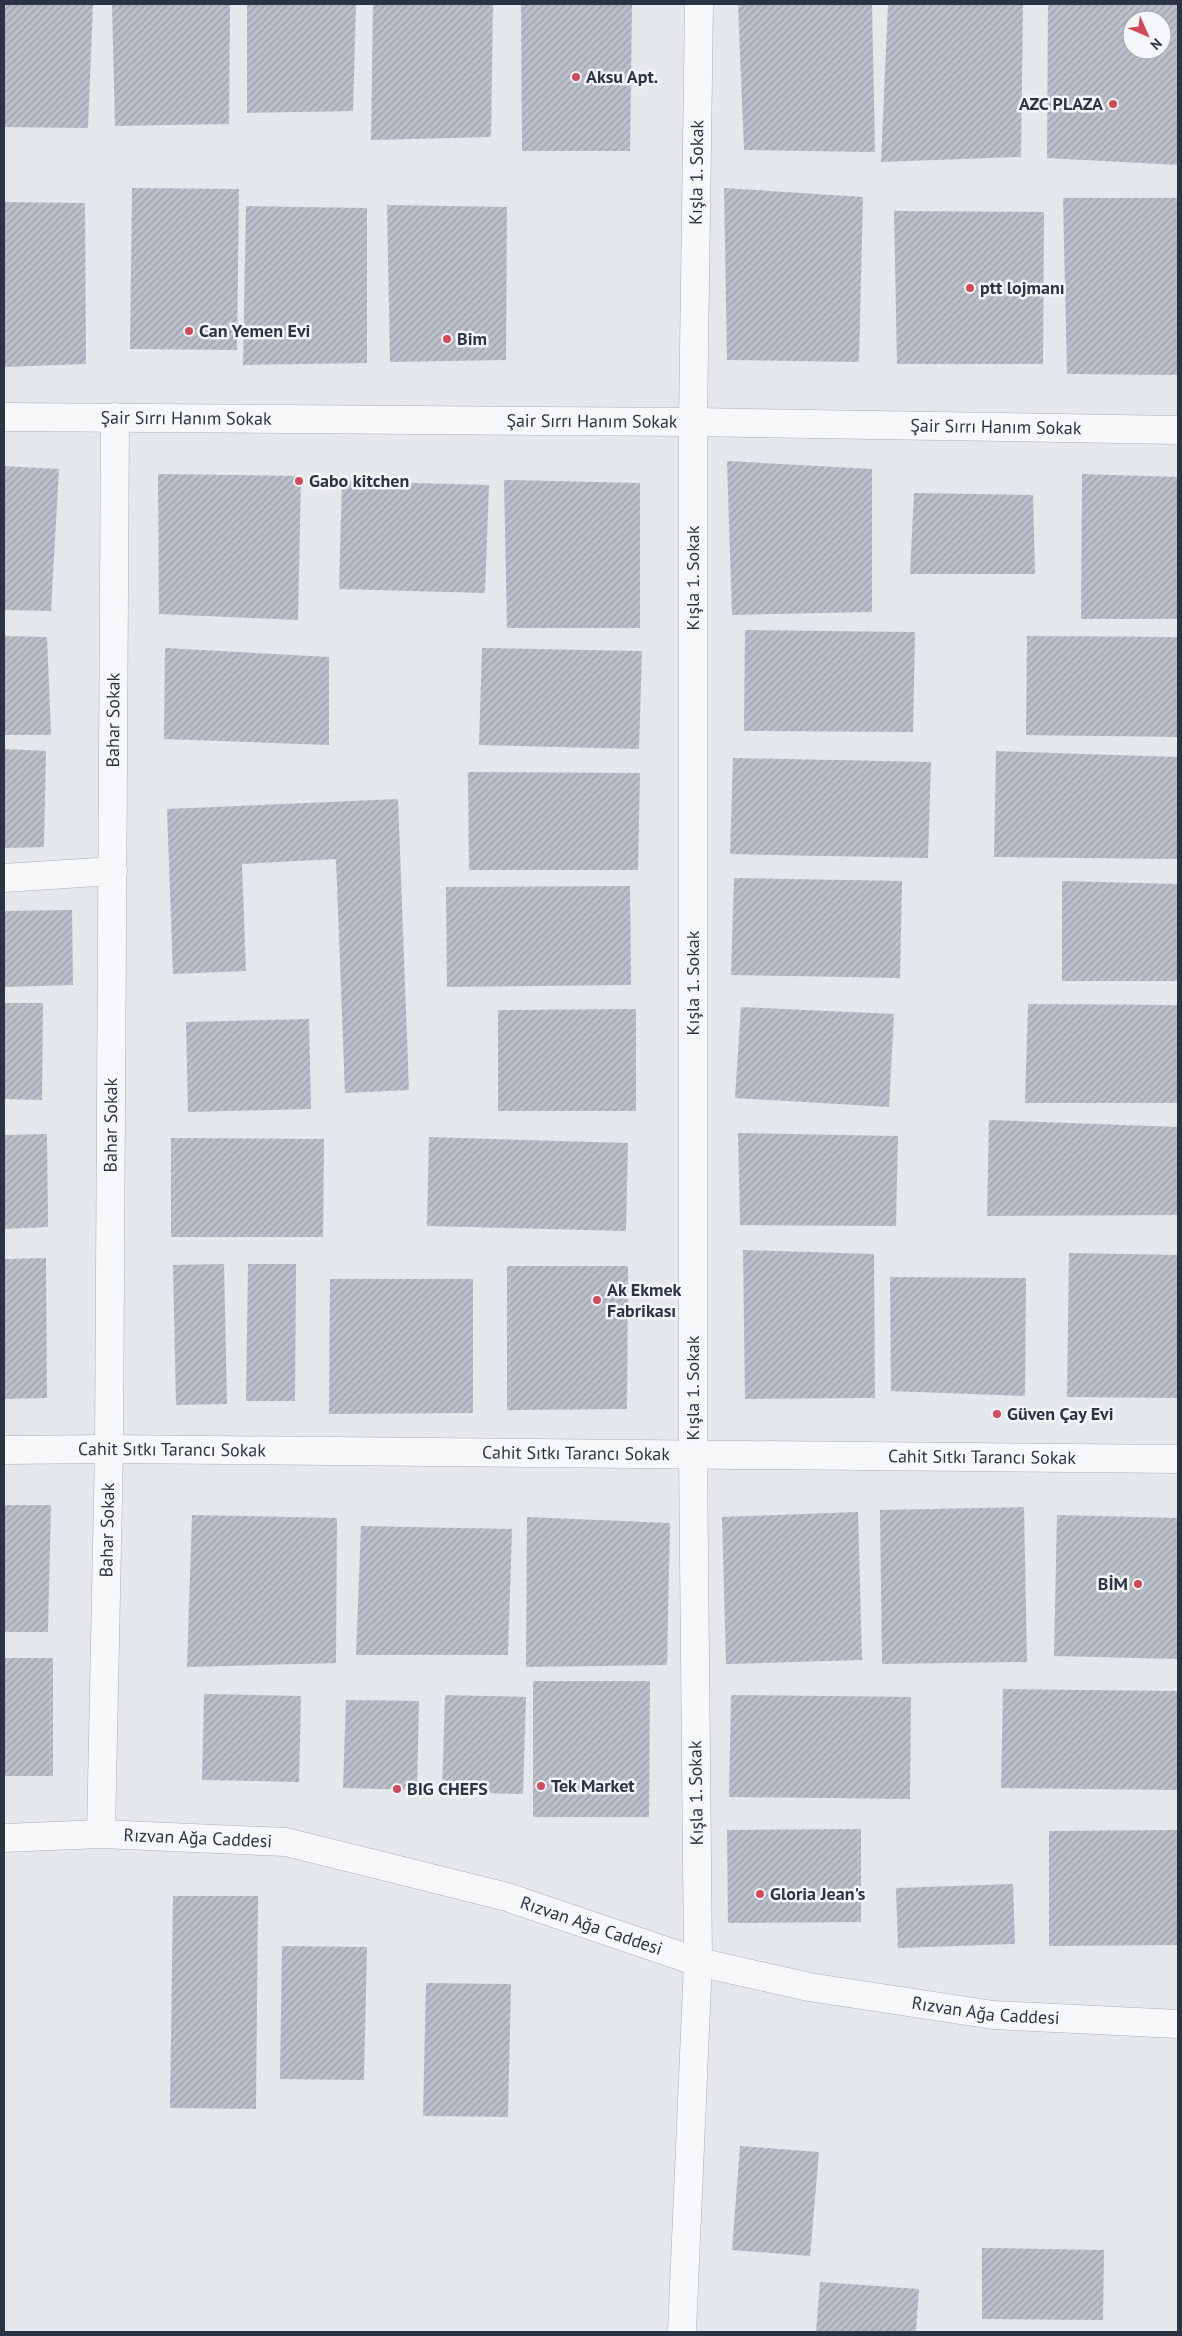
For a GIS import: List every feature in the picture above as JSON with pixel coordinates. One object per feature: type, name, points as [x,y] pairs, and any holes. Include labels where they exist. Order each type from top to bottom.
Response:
[{"type":"street","name":"Kışla 1. Sokak","points":[[682,2332],[698,1962],[693,1454],[693,422],[699,4]]},
{"type":"street","name":"Şair Sırrı Hanım Sokak","points":[[4,417],[693,422],[1178,430]]},
{"type":"street","name":"Bahar Sokak","points":[[101,1834],[109,1449],[116,417]]},
{"type":"street","points":[[4,878],[113,871]]},
{"type":"street","name":"Cahit Sıtkı Tarancı Sokak","points":[[4,1450],[109,1449],[1178,1459]]},
{"type":"street","name":"Rızvan Ağa Caddesi","points":[[4,1838],[101,1834],[286,1842],[507,1897],[698,1962],[809,1987],[992,2015],[1178,2024]]},
{"type":"building","points":[[4,4],[93,4],[88,128],[4,127]]},
{"type":"building","points":[[112,4],[230,4],[229,124],[115,126]]},
{"type":"building","points":[[247,4],[356,4],[353,111],[247,113]]},
{"type":"building","points":[[373,4],[493,4],[491,137],[371,140]]},
{"type":"building","name":"Aksu Apt.","points":[[521,4],[632,4],[630,151],[522,151]]},
{"type":"building","points":[[738,4],[872,4],[875,152],[744,150]]},
{"type":"building","points":[[888,4],[1023,4],[1021,157],[881,162]]},
{"type":"building","name":"AZC PLAZA","points":[[1048,4],[1178,4],[1178,165],[1047,158]]},
{"type":"building","points":[[132,188],[239,189],[237,350],[130,349]]},
{"type":"building","points":[[724,188],[863,197],[859,362],[727,360]]},
{"type":"building","points":[[1063,198],[1178,198],[1178,375],[1067,374]]},
{"type":"building","points":[[4,202],[85,203],[86,364],[4,367]]},
{"type":"building","points":[[387,205],[507,207],[506,360],[390,362]]},
{"type":"building","points":[[246,206],[367,208],[367,363],[243,365]]},
{"type":"building","name":"ptt lojmanı","points":[[894,211],[1044,212],[1043,364],[897,364]]},
{"type":"building","points":[[727,461],[872,469],[872,612],[732,615]]},
{"type":"building","points":[[4,466],[59,469],[51,611],[4,610]]},
{"type":"building","points":[[158,474],[301,476],[298,620],[159,614]]},
{"type":"building","points":[[1082,474],[1178,477],[1178,619],[1081,619]]},
{"type":"building","points":[[504,480],[640,483],[640,628],[507,628]]},
{"type":"building","points":[[342,481],[489,485],[485,593],[339,589]]},
{"type":"building","points":[[914,493],[1033,495],[1035,574],[910,574]]},
{"type":"building","points":[[745,630],[915,632],[913,732],[744,731]]},
{"type":"building","points":[[4,636],[47,637],[51,735],[4,735]]},
{"type":"building","points":[[1027,636],[1178,637],[1178,737],[1026,735]]},
{"type":"building","points":[[165,648],[329,657],[329,745],[164,739]]},
{"type":"building","points":[[482,648],[642,651],[639,749],[479,745]]},
{"type":"building","points":[[4,749],[46,751],[44,847],[4,848]]},
{"type":"building","points":[[996,751],[1178,757],[1178,859],[994,857]]},
{"type":"building","points":[[733,758],[931,762],[928,858],[730,854]]},
{"type":"building","points":[[468,772],[640,773],[638,870],[469,870]]},
{"type":"building","points":[[398,799],[409,1090],[345,1093],[336,859],[242,864],[246,971],[173,974],[167,809]]},
{"type":"building","points":[[734,878],[902,881],[900,978],[731,975]]},
{"type":"building","points":[[1062,881],[1178,884],[1178,981],[1062,981]]},
{"type":"building","points":[[630,886],[631,985],[447,987],[446,887]]},
{"type":"building","points":[[72,910],[73,985],[4,987],[4,911]]},
{"type":"building","points":[[4,1003],[43,1003],[42,1100],[4,1099]]},
{"type":"building","points":[[1028,1004],[1178,1005],[1178,1103],[1025,1103]]},
{"type":"building","points":[[741,1007],[894,1014],[889,1107],[735,1098]]},
{"type":"building","points":[[636,1009],[636,1111],[498,1111],[498,1010]]},
{"type":"building","points":[[309,1019],[311,1109],[188,1112],[186,1022]]},
{"type":"building","points":[[989,1120],[1178,1127],[1178,1215],[987,1216]]},
{"type":"building","points":[[738,1133],[898,1136],[896,1226],[740,1225]]},
{"type":"building","points":[[47,1134],[48,1227],[4,1229],[4,1135]]},
{"type":"building","points":[[429,1137],[628,1143],[626,1231],[427,1226]]},
{"type":"building","points":[[171,1138],[324,1139],[323,1237],[171,1237]]},
{"type":"building","points":[[743,1250],[874,1254],[875,1398],[745,1399]]},
{"type":"building","points":[[1069,1253],[1178,1255],[1178,1398],[1067,1397]]},
{"type":"building","points":[[46,1258],[47,1398],[4,1399],[4,1259]]},
{"type":"building","points":[[224,1264],[227,1404],[176,1405],[173,1265]]},
{"type":"building","points":[[248,1264],[296,1264],[295,1401],[246,1401]]},
{"type":"building","points":[[507,1266],[628,1266],[627,1409],[507,1410]]},
{"type":"building","points":[[890,1277],[1026,1278],[1025,1396],[891,1391]]},
{"type":"building","points":[[330,1279],[473,1279],[473,1413],[329,1414]]},
{"type":"building","points":[[4,1505],[51,1505],[48,1632],[4,1632]]},
{"type":"building","points":[[1024,1507],[1027,1662],[882,1664],[880,1510]]},
{"type":"building","points":[[858,1512],[862,1660],[726,1664],[722,1517]]},
{"type":"building","points":[[192,1515],[337,1518],[336,1663],[187,1667]]},
{"type":"building","points":[[1057,1515],[1178,1518],[1178,1659],[1054,1656]]},
{"type":"building","points":[[527,1517],[670,1523],[667,1665],[526,1667]]},
{"type":"building","points":[[361,1526],[512,1529],[508,1655],[356,1655]]},
{"type":"building","points":[[4,1658],[53,1658],[53,1776],[4,1776]]},
{"type":"building","points":[[533,1681],[650,1681],[649,1817],[533,1817]]},
{"type":"building","points":[[1003,1689],[1178,1691],[1178,1790],[1001,1788]]},
{"type":"building","points":[[204,1694],[301,1696],[299,1782],[202,1780]]},
{"type":"building","points":[[445,1695],[526,1697],[523,1794],[442,1792]]},
{"type":"building","points":[[731,1695],[911,1697],[910,1799],[729,1797]]},
{"type":"building","points":[[346,1700],[419,1701],[417,1790],[343,1788]]},
{"type":"building","points":[[861,1829],[861,1922],[728,1923],[727,1830]]},
{"type":"building","points":[[1178,1830],[1178,1945],[1049,1946],[1049,1831]]},
{"type":"building","points":[[1013,1884],[1015,1944],[898,1948],[896,1888]]},
{"type":"building","points":[[173,1896],[258,1896],[256,2109],[170,2108]]},
{"type":"building","points":[[282,1946],[367,1947],[364,2080],[280,2079]]},
{"type":"building","points":[[426,1983],[511,1984],[508,2117],[423,2116]]},
{"type":"building","points":[[740,2146],[819,2152],[810,2256],[732,2250]]},
{"type":"building","points":[[982,2248],[1104,2250],[1103,2320],[982,2319]]},
{"type":"building","points":[[820,2282],[919,2289],[916,2332],[816,2332]]},
{"type":"place","name":"Aksu Apt.","points":[[576,77]]},
{"type":"place","name":"AZC PLAZA","points":[[1113,104]]},
{"type":"place","name":"ptt lojmanı","points":[[970,288]]},
{"type":"place","name":"Can Yemen Evi","points":[[189,331]]},
{"type":"place","name":"Bim","points":[[447,339]]},
{"type":"place","name":"Gabo kitchen","points":[[299,481]]},
{"type":"place","name":"Ak Ekmek Fabrikası","points":[[597,1300]]},
{"type":"place","name":"Güven Çay Evi","points":[[997,1414]]},
{"type":"place","name":"BİM","points":[[1138,1584]]},
{"type":"place","name":"Tek Market","points":[[541,1786]]},
{"type":"place","name":"BIG CHEFS","points":[[397,1789]]},
{"type":"place","name":"Gloria Jean's","points":[[760,1894]]}]
